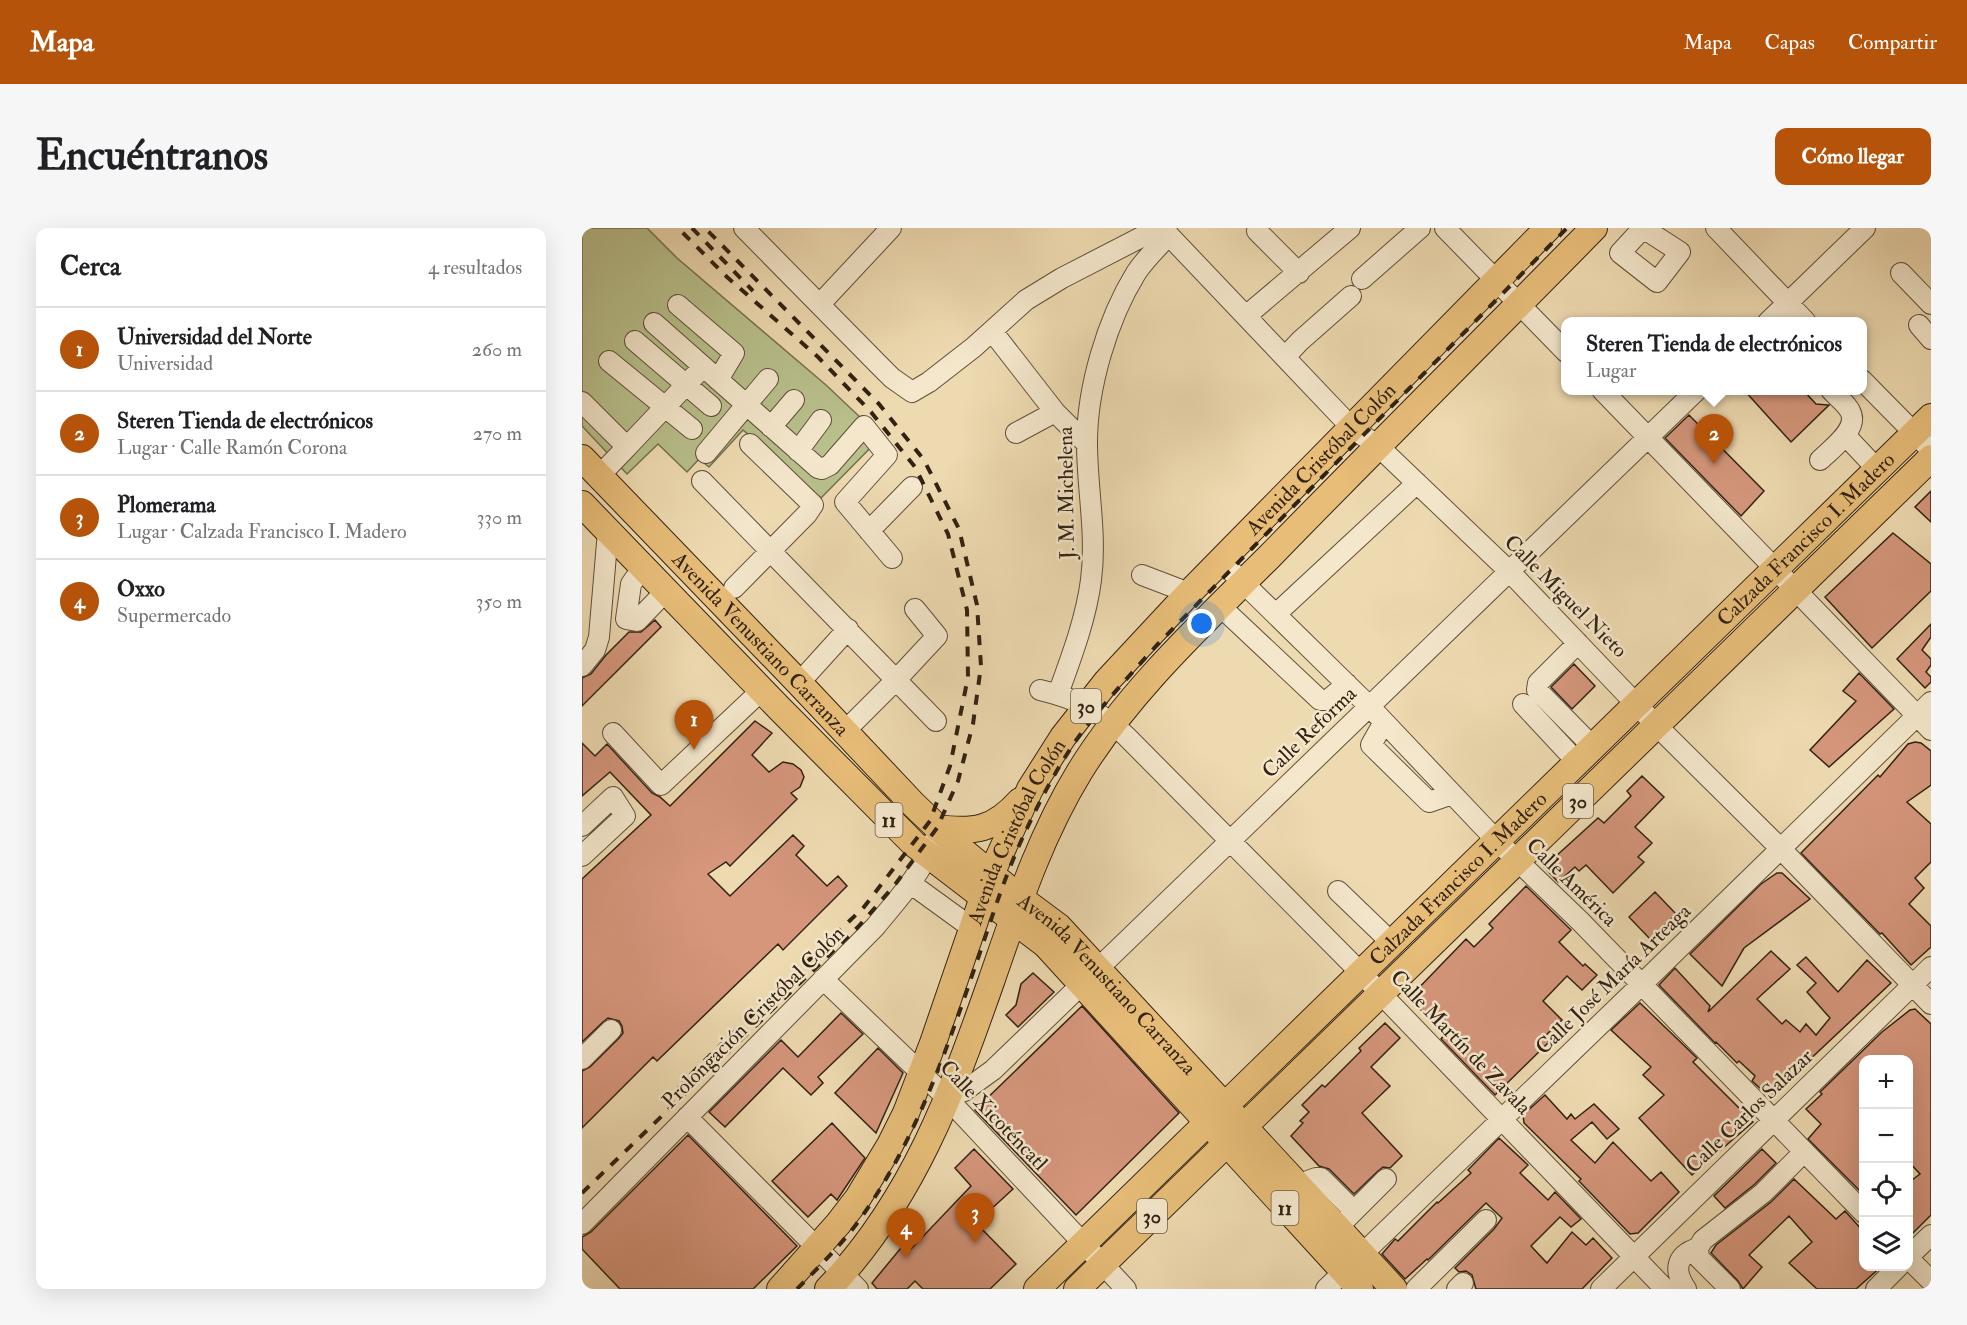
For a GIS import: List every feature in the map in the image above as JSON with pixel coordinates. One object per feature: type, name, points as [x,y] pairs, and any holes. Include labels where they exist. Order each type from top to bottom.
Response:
[{"type":"main road","name":"Avenida Cristóbal Colón","points":[[780,1289],[818,1249],[858,1198],[906,1113],[987,885],[1030,789],[1063,737],[1087,705],[1189,593],[1548,228]]},
{"type":"main road","name":"Avenida Cristóbal Colón","points":[[843,1284],[906,1185],[931,1137],[1016,909],[1059,806],[1082,767],[1113,724],[1171,657],[1594,228]]},
{"type":"main road","name":"Calzada Francisco I. Madero","points":[[1037,1289],[1877,469],[1926,433]]},
{"type":"main road","name":"Calzada Francisco I. Madero","points":[[1077,1289],[1931,458]]},
{"type":"main road","name":"Avenida Venustiano Carranza","points":[[591,467],[799,682],[937,828],[987,885],[1016,909],[1059,927],[1090,977],[1235,1135],[1348,1276],[1394,1289]]},
{"type":"main road","name":"Avenida Venustiano Carranza","points":[[582,504],[881,812],[928,856],[987,885]]},
{"type":"main road","points":[[937,828],[962,830],[989,826],[1009,813],[1030,789]]},
{"type":"main road","name":"Avenida Venustiano Carranza","points":[[1235,1135],[1297,1185],[1345,1219],[1348,1276]]},
{"type":"street","points":[[744,228],[892,378],[912,392],[929,382],[1026,300],[1163,230]]},
{"type":"street","points":[[820,304],[891,228]]},
{"type":"street","points":[[1258,228],[1257,231],[1299,273]]},
{"type":"street","points":[[1246,316],[1350,228]]},
{"type":"street","points":[[1362,279],[1419,228]]},
{"type":"street","points":[[1445,228],[1561,347]]},
{"type":"street","points":[[1716,228],[1802,317]]},
{"type":"street","points":[[1772,317],[1865,228]]},
{"type":"street","name":"Calle Miguel Nieto","points":[[1163,230],[1352,428],[1378,446],[1510,572],[1656,725],[1781,849],[1931,1004]]},
{"type":"street","name":"J. M. Michelena","points":[[1049,692],[1074,649],[1091,581],[1092,513],[1087,444],[1092,393],[1100,358],[1125,291],[1163,230]]},
{"type":"street","points":[[1901,273],[1931,304]]},
{"type":"street","points":[[1285,357],[1351,296]]},
{"type":"street","points":[[591,467],[627,447],[685,385],[710,373],[734,353],[678,305]]},
{"type":"street","points":[[654,322],[818,468],[826,468],[864,426],[887,455],[845,502],[892,558]]},
{"type":"street","points":[[992,331],[1055,412],[1087,444]]},
{"type":"street","points":[[635,341],[711,406]]},
{"type":"street","points":[[609,361],[692,429]]},
{"type":"street","points":[[706,453],[768,379]]},
{"type":"street","points":[[1867,383],[1926,433]]},
{"type":"street","points":[[1607,395],[1796,590],[1850,655],[1924,708],[1931,730]]},
{"type":"street","name":"Calle Reforma","points":[[947,1098],[964,1091],[993,1070],[1692,395]]},
{"type":"street","points":[[1820,460],[1845,435],[1852,423],[1846,405],[1836,395]]},
{"type":"street","points":[[771,427],[794,400]]},
{"type":"street","points":[[582,402],[627,447]]},
{"type":"street","points":[[1016,434],[1055,412]]},
{"type":"street","points":[[798,451],[821,420]]},
{"type":"street","points":[[1845,435],[1877,469]]},
{"type":"street","points":[[734,588],[807,514],[813,505],[750,444]]},
{"type":"street","points":[[702,481],[936,721]]},
{"type":"street","points":[[1276,614],[1417,483]]},
{"type":"street","points":[[869,531],[912,488]]},
{"type":"street","points":[[582,666],[595,650],[599,637],[608,531]]},
{"type":"street","name":"Calle América","points":[[1221,561],[1370,706],[1497,841],[1580,921],[1859,1209]]},
{"type":"street","points":[[643,567],[631,584],[626,619],[637,621],[666,591]]},
{"type":"street","points":[[1142,575],[1189,593]]},
{"type":"street","points":[[1221,606],[1320,700],[1328,700],[1347,684]]},
{"type":"street","points":[[844,732],[937,636],[915,609]]},
{"type":"street","points":[[799,682],[848,629]]},
{"type":"street","points":[[1578,643],[1538,683],[1537,690],[1585,754]]},
{"type":"street","points":[[613,733],[662,785],[762,690]]},
{"type":"street","name":"Calle Martín de Zavala","points":[[1049,692],[1087,705],[1113,724],[1361,973],[1665,1289]]},
{"type":"street","points":[[1523,704],[1585,754]]},
{"type":"street","name":"Calle José María Arteaga","points":[[1348,1276],[1502,1118],[1924,708]]},
{"type":"street","points":[[582,826],[613,797],[625,816],[582,856]]},
{"type":"street","name":"Prolongación Cristóbal Colón","points":[[582,1224],[874,927],[910,883],[928,856],[937,828]]},
{"type":"street","points":[[910,883],[972,928]]},
{"type":"street","points":[[1338,891],[1392,943]]},
{"type":"street","name":"Calle Carlos Salazar","points":[[1601,1289],[1931,967]]},
{"type":"street","name":"Calle Xicoténcatl","points":[[823,979],[947,1098],[1126,1289]]},
{"type":"street","points":[[582,1059],[611,1030]]},
{"type":"street","points":[[687,1118],[818,1249],[843,1284]]},
{"type":"street","points":[[1730,1289],[1699,1258],[1698,1248],[1714,1230],[1763,1193],[1804,1152]]},
{"type":"street","points":[[1345,1219],[1386,1179]]},
{"type":"street","points":[[1416,1289],[1486,1220]]},
{"type":"street","points":[[1913,1253],[1931,1235]]},
{"type":"street","points":[[1686,1289],[1677,1273],[1679,1263],[1686,1252],[1698,1248]]},
{"type":"street","points":[[1913,1263],[1931,1281]]},
{"type":"street","points":[[1876,1289],[1894,1271]]},
{"type":"green space","points":[[582,228],[647,228],[677,258],[826,385],[881,437],[821,498],[743,430],[709,467],[699,459],[687,472],[658,444],[627,474],[582,426]]},
{"type":"building","points":[[1749,395],[1808,395],[1816,404],[1829,405],[1791,442]]},
{"type":"building","points":[[1689,415],[1764,491],[1741,516],[1665,438]]},
{"type":"building","points":[[1931,491],[1931,522],[1915,507]]},
{"type":"building","points":[[1893,533],[1931,564],[1931,591],[1872,648],[1825,597]]},
{"type":"building","points":[[655,620],[661,627],[582,706],[582,678],[591,674],[629,632],[641,632]]},
{"type":"building","points":[[1931,624],[1931,637],[1922,650],[1931,659],[1931,665],[1926,672],[1931,677],[1931,682],[1925,688],[1897,659]]},
{"type":"building","points":[[1574,664],[1595,686],[1572,709],[1551,687]]},
{"type":"building","points":[[1859,673],[1894,709],[1829,767],[1810,750],[1856,701],[1843,691]]},
{"type":"building","points":[[755,721],[772,733],[752,755],[769,772],[783,762],[793,764],[801,770],[804,777],[800,787],[791,793],[797,799],[730,866],[726,862],[708,874],[730,896],[793,835],[804,846],[796,855],[827,886],[838,876],[847,886],[783,950],[778,944],[657,1061],[653,1057],[582,1128],[582,1071],[590,1067],[623,1033],[619,1021],[608,1018],[582,1042],[582,879],[651,815],[610,772],[582,796],[582,743],[595,756],[607,744],[652,793],[670,806]]},
{"type":"building","points":[[1921,743],[1931,751],[1931,785],[1907,802],[1931,824],[1931,862],[1915,878],[1924,888],[1909,904],[1931,926],[1931,947],[1911,965],[1801,853],[1878,775],[1880,777],[1908,744]]},
{"type":"building","points":[[1642,776],[1664,797],[1635,827],[1652,843],[1638,857],[1644,862],[1613,893],[1586,865],[1579,871],[1575,867],[1558,882],[1544,867],[1598,818],[1604,823],[1631,796],[1627,791]]},
{"type":"building","points":[[1777,873],[1782,873],[1810,899],[1744,948],[1722,986],[1690,954],[1761,884]]},
{"type":"building","points":[[1526,886],[1571,930],[1559,942],[1583,966],[1585,964],[1597,975],[1582,990],[1567,976],[1543,1001],[1562,1020],[1544,1037],[1549,1042],[1495,1095],[1441,1039],[1445,1034],[1409,998],[1466,939],[1474,947],[1493,928],[1489,924]]},
{"type":"building","points":[[1655,892],[1676,914],[1650,939],[1629,917]]},
{"type":"building","points":[[1771,951],[1790,969],[1757,999],[1782,1024],[1786,1020],[1800,1032],[1806,1024],[1816,1035],[1830,1018],[1807,992],[1816,983],[1797,965],[1806,957],[1838,992],[1867,960],[1891,983],[1770,1097],[1752,1081],[1755,1076],[1715,1043],[1659,985],[1675,968],[1710,1006],[1708,1012]]},
{"type":"building","points":[[1033,973],[1054,992],[1018,1027],[1006,1015],[1016,1005],[1021,984]]},
{"type":"building","points":[[1640,1003],[1697,1058],[1693,1062],[1753,1122],[1692,1175],[1639,1118],[1664,1095],[1643,1075],[1651,1067],[1611,1030]]},
{"type":"building","points":[[1082,1006],[1179,1113],[1076,1215],[975,1110]]},
{"type":"building","points":[[1915,1009],[1931,1024],[1931,1215],[1913,1233],[1913,1179],[1920,1174],[1913,1166],[1913,1055],[1859,1055],[1859,1190],[1808,1139],[1821,1124],[1806,1109],[1822,1094],[1820,1092],[1882,1032],[1910,1010]]},
{"type":"building","points":[[841,1013],[863,1034],[818,1077],[823,1083],[811,1095],[783,1068],[725,1127],[709,1112],[781,1040],[798,1057]]},
{"type":"building","points":[[1385,1023],[1400,1038],[1371,1067],[1390,1086],[1362,1113],[1402,1156],[1390,1168],[1383,1167],[1354,1194],[1329,1169],[1319,1166],[1291,1136],[1309,1112],[1302,1105],[1322,1085],[1325,1087],[1361,1051],[1359,1048]]},
{"type":"building","points":[[878,1048],[903,1073],[876,1133],[835,1093]]},
{"type":"building","points":[[1545,1095],[1567,1119],[1571,1114],[1575,1119],[1594,1104],[1619,1129],[1607,1139],[1592,1122],[1571,1140],[1595,1163],[1613,1142],[1651,1181],[1661,1172],[1679,1192],[1638,1233],[1630,1234],[1579,1181],[1581,1179],[1524,1123],[1523,1115]]},
{"type":"building","points":[[832,1123],[865,1158],[837,1200],[831,1194],[808,1217],[772,1181]]},
{"type":"building","points":[[688,1135],[797,1246],[753,1289],[620,1289],[582,1249],[582,1237],[591,1232]]},
{"type":"building","points":[[1499,1138],[1528,1165],[1520,1173],[1548,1200],[1555,1192],[1581,1219],[1571,1227],[1560,1217],[1531,1246],[1547,1263],[1572,1232],[1586,1245],[1593,1238],[1612,1258],[1582,1289],[1476,1289],[1472,1275],[1466,1271],[1459,1272],[1455,1268],[1502,1218],[1486,1203],[1428,1260],[1405,1279],[1382,1254],[1395,1239],[1398,1241],[1437,1202],[1471,1173],[1468,1170]]},
{"type":"building","points":[[974,1149],[1013,1189],[976,1223],[1016,1264],[990,1289],[923,1289],[915,1281],[907,1289],[877,1289],[872,1283],[905,1243],[911,1249],[971,1186],[955,1168]]},
{"type":"building","points":[[1762,1149],[1776,1163],[1755,1184],[1725,1208],[1714,1196]]},
{"type":"building","points":[[1794,1179],[1836,1219],[1845,1211],[1859,1227],[1859,1271],[1876,1271],[1856,1289],[1817,1289],[1789,1263],[1812,1242],[1789,1216],[1749,1255],[1762,1267],[1743,1289],[1711,1253],[1716,1245],[1771,1202]]},
{"type":"railway","points":[[677,1090],[864,907],[930,821],[950,766],[968,677],[967,610],[948,534],[915,467],[871,412],[818,357],[727,277],[678,228]]},
{"type":"railway","points":[[692,228],[753,291]]},
{"type":"railway","points":[[582,1193],[858,927],[894,886],[937,828],[958,781],[973,724],[981,666],[977,605],[959,529],[924,460],[879,404],[705,228]]},
{"type":"railway","points":[[797,1289],[855,1226],[876,1196],[910,1134],[939,1068],[1015,855],[1049,784],[1082,732],[1156,646],[1567,228]]},
{"type":"place","name":"Steren Tienda de electrónicos","points":[[1714,464]]},
{"type":"place","name":"Universidad del Norte","points":[[694,750]]},
{"type":"place","name":"Plomerama","points":[[975,1243]]},
{"type":"place","name":"Oxxo","points":[[906,1258]]}]
